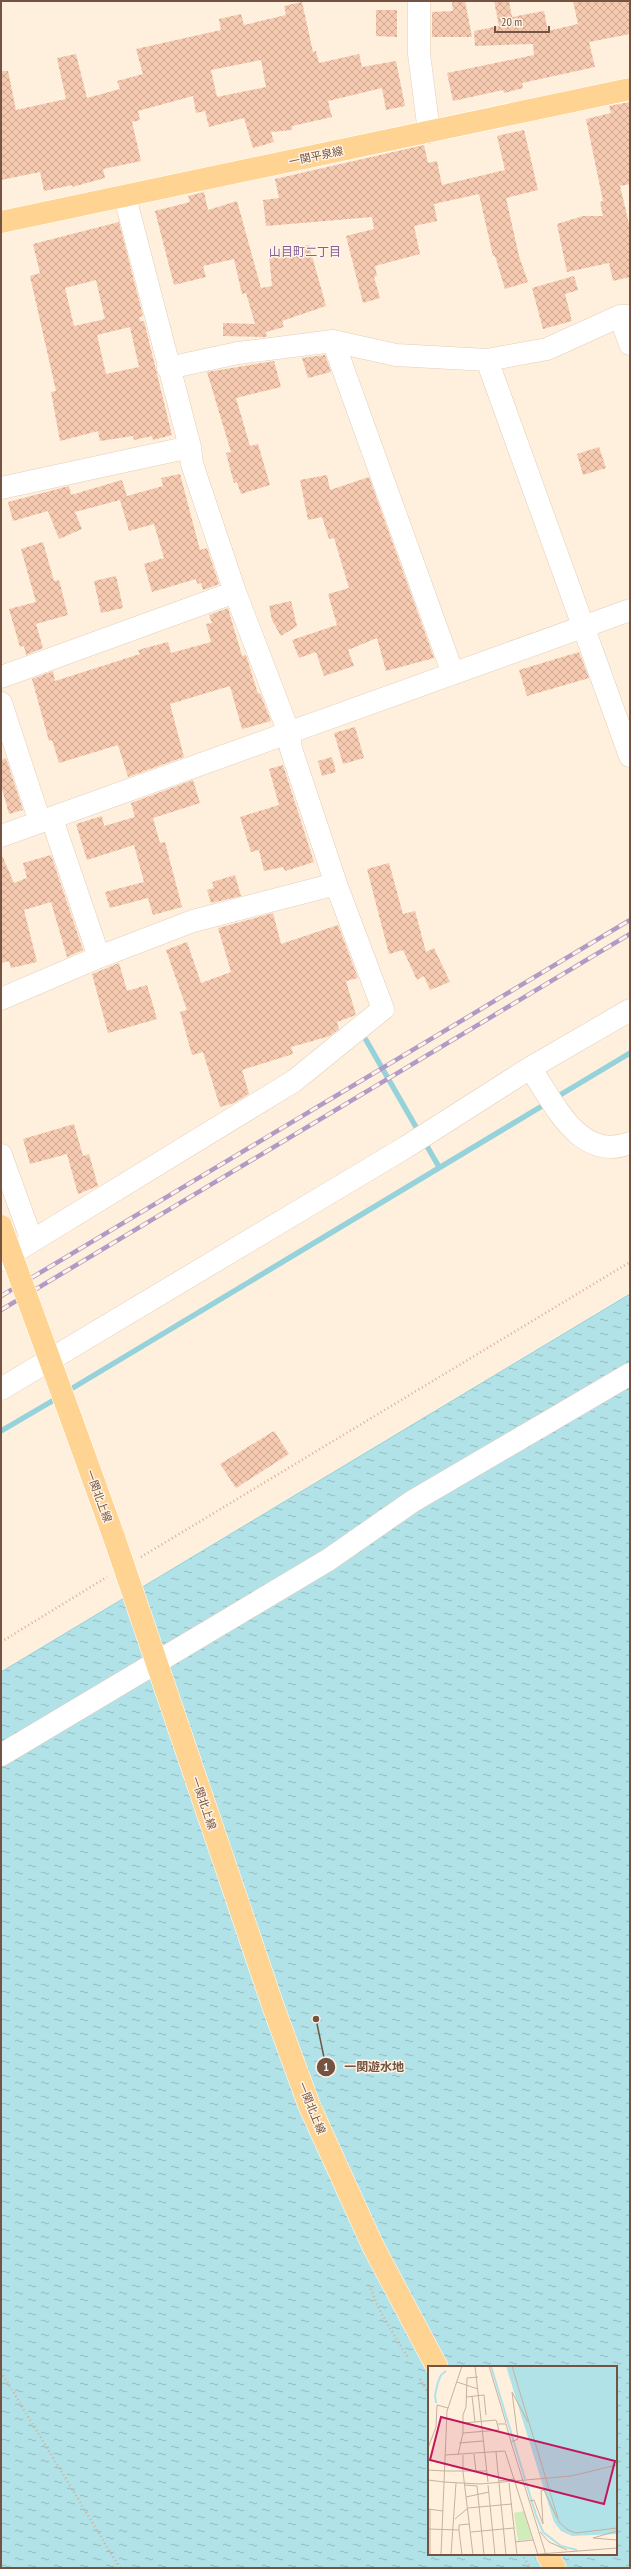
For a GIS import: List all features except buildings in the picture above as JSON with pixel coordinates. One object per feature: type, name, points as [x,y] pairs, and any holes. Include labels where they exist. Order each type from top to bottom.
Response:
[{"type":"main road","name":"一関平泉線","points":[[1,222],[630,89]]},
{"type":"main road","name":"一関北上線","points":[[1,1226],[115,1540],[273,2006],[309,2105],[373,2246],[436,2366]]},
{"type":"main road","points":[[547,2555],[555,2568]]},
{"type":"street","points":[[419,1],[419,54],[429,132]]},
{"type":"street","points":[[1,1260],[294,1081],[383,1009],[336,884],[291,749],[289,733],[235,592],[192,464],[190,447],[168,368],[125,197]]},
{"type":"street","points":[[168,368],[238,353],[333,341],[396,355],[487,360],[548,349],[625,316],[630,344]]},
{"type":"street","points":[[333,341],[453,674]]},
{"type":"street","points":[[487,360],[585,626],[630,756]]},
{"type":"street","points":[[1,488],[190,447]]},
{"type":"street","points":[[1,676],[235,592]]},
{"type":"street","points":[[1,836],[630,610]]},
{"type":"street","points":[[1,703],[99,957]]},
{"type":"street","points":[[1,999],[99,957],[193,921],[336,884]]},
{"type":"street","points":[[1,1389],[440,1126],[536,1076],[630,1010]]},
{"type":"street","points":[[536,1076],[562,1115],[578,1135],[590,1144],[606,1148],[630,1143]]},
{"type":"street","points":[[1,1155],[32,1242]]},
{"type":"street","points":[[1,1755],[328,1560],[413,1502],[630,1374]]},
{"type":"path","points":[[232,1501],[630,1262]]},
{"type":"path","points":[[1,2372],[120,2568]]},
{"type":"path","points":[[523,2555],[530,2568]]},
{"type":"water","points":[[630,1294],[630,2568],[1,2568],[1,1672]]},
{"type":"waterway","points":[[366,1040],[420,1134]]},
{"type":"waterway","points":[[555,1098],[630,1053]]},
{"type":"waterway","points":[[66,1392],[547,1103]]},
{"type":"waterway","points":[[424,1141],[439,1167]]},
{"type":"waterway","points":[[1,1431],[59,1397]]},
{"type":"railway","points":[[1,1296],[630,920]]},
{"type":"railway","points":[[1,1310],[630,934]]},
{"type":"place","name":"一関遊水地","points":[[316,2019]]},
{"type":"district","name":"山目町二丁目","points":[[305,251]]}]
